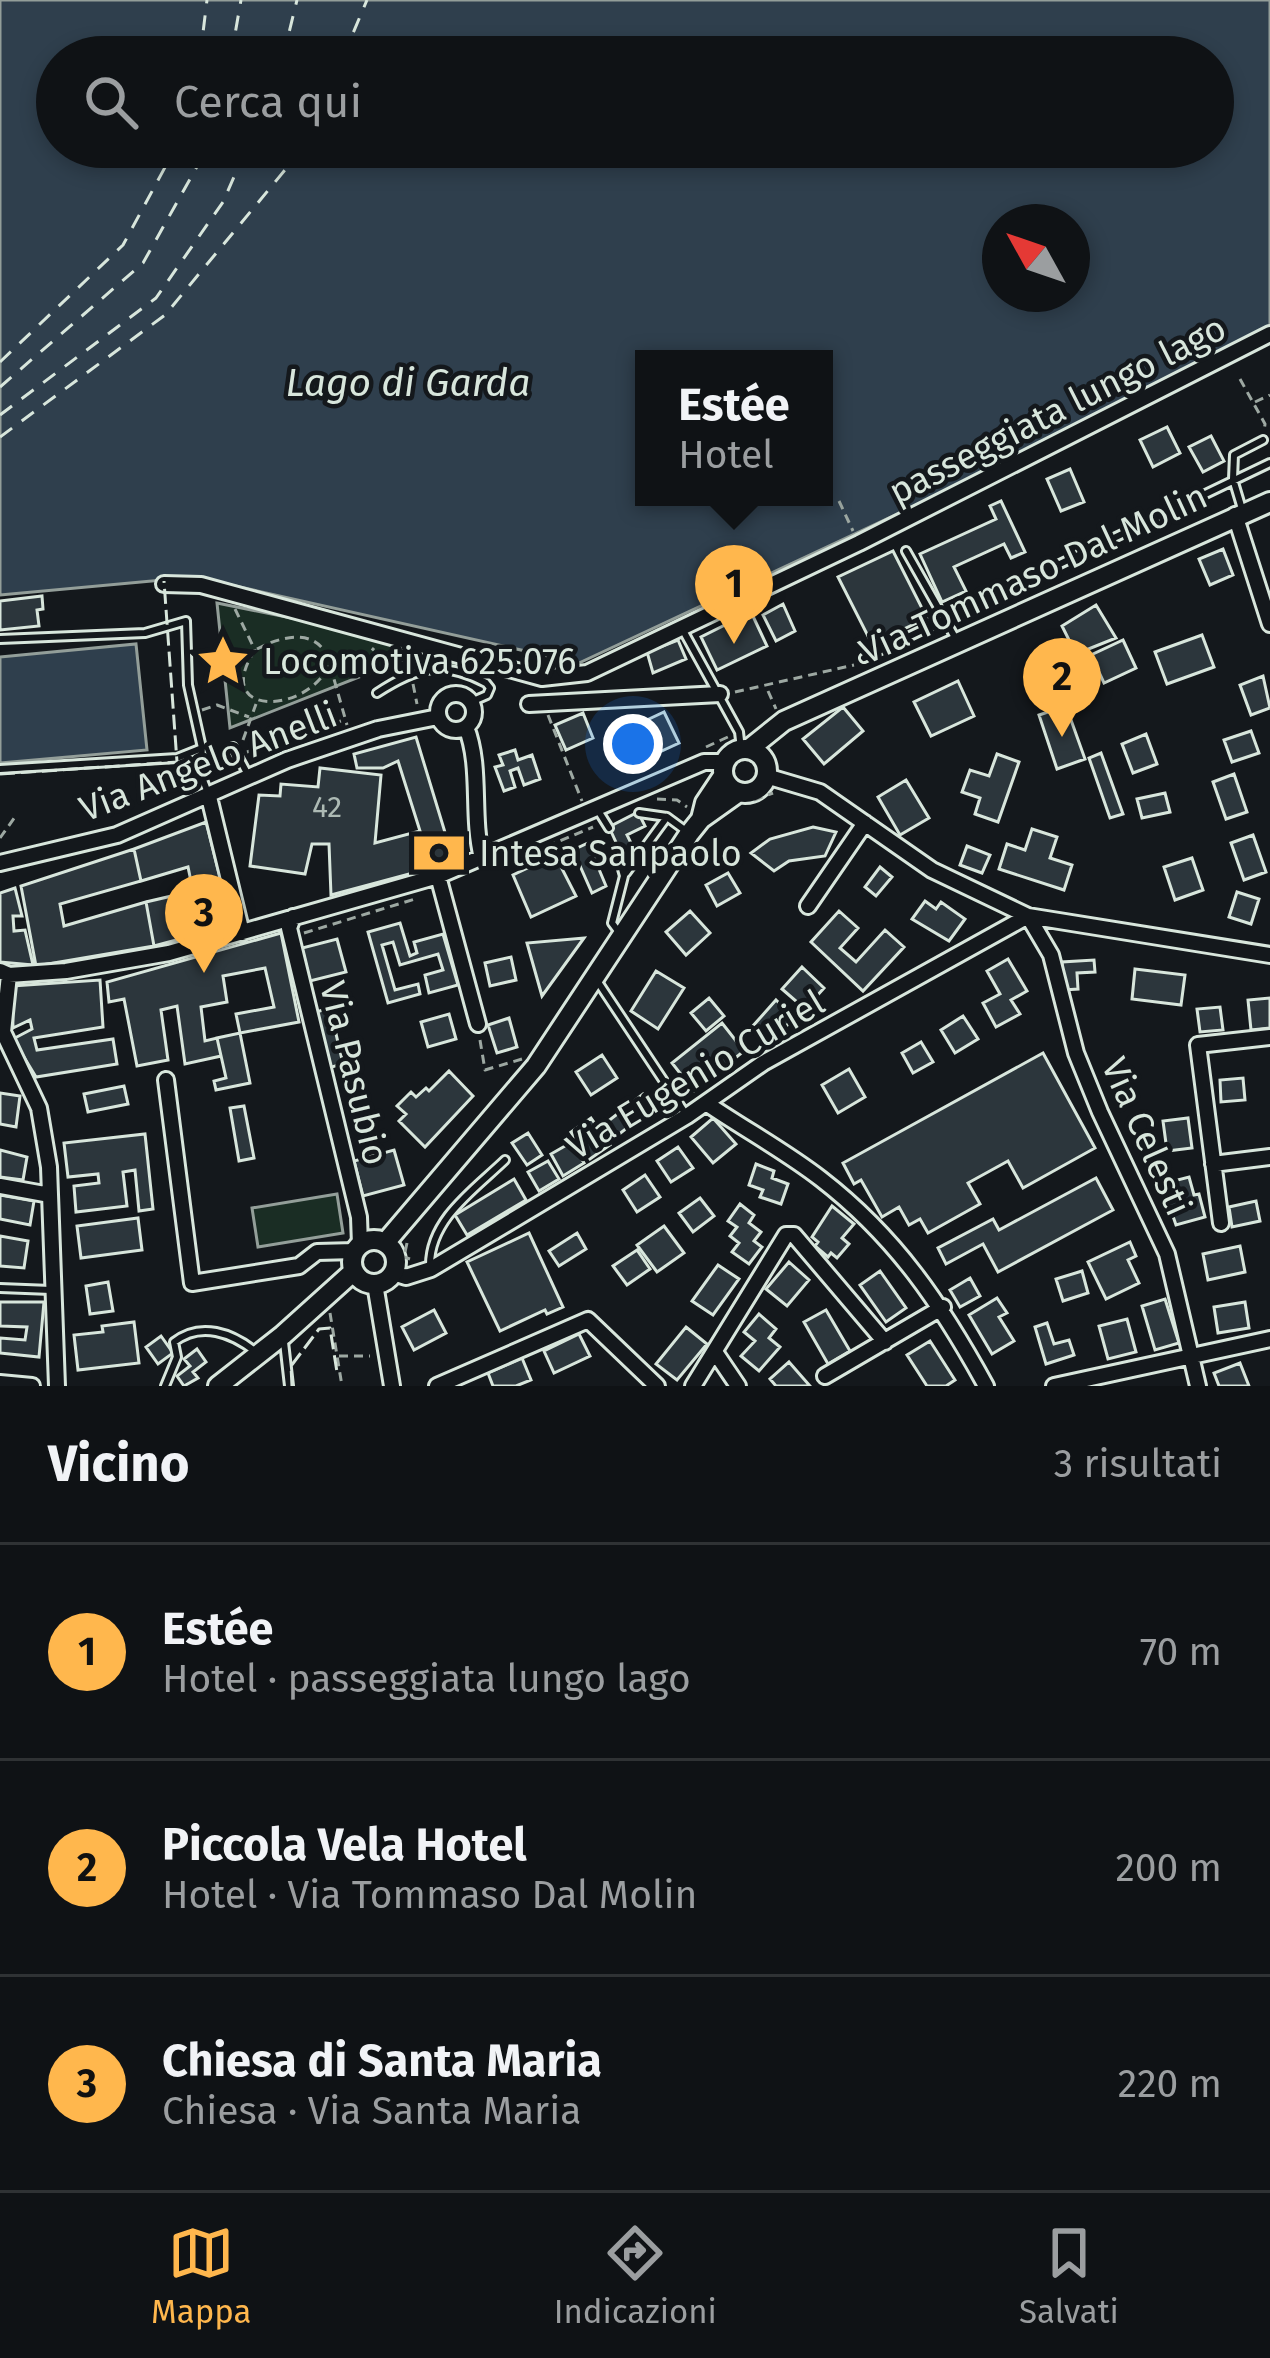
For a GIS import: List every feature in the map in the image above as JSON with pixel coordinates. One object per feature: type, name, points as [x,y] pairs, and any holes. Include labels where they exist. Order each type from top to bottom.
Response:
[{"type":"main road","name":"Via Tommaso Dal Molin","points":[[744,758],[824,705],[1270,502]]},
{"type":"main road","points":[[740,793],[729,787],[744,758]]},
{"type":"main road","points":[[695,826],[740,793],[753,791],[744,758]]},
{"type":"main road","points":[[385,1243],[536,1066],[695,826],[705,803],[744,758]]},
{"type":"main road","points":[[218,1386],[284,1336],[356,1256],[372,1240],[385,1243],[394,1253],[393,1274],[375,1284],[362,1280],[356,1256]]},
{"type":"street","name":"passeggiata lungo lago","points":[[542,679],[587,673],[860,543],[1270,334]]},
{"type":"street","points":[[1239,514],[1270,624]]},
{"type":"street","points":[[164,584],[201,585],[542,679],[540,707],[720,694]]},
{"type":"street","points":[[460,694],[471,702],[474,715],[466,727],[447,728],[438,717],[440,703],[447,696],[460,694]]},
{"type":"street","name":"Via Angelo Anelli","points":[[0,862],[117,836],[248,776],[323,748],[438,717]]},
{"type":"street","points":[[466,727],[473,745],[475,830],[482,858]]},
{"type":"street","points":[[57,1386],[50,1195],[39,1108],[2,1034],[4,973],[86,968],[242,933],[438,876],[704,762],[744,758],[820,792],[932,870],[1028,916],[1270,955]]},
{"type":"street","points":[[209,797],[242,933]]},
{"type":"street","points":[[808,906],[865,823]]},
{"type":"street","points":[[438,876],[478,1024]]},
{"type":"street","name":"Via Pasubio","points":[[293,916],[289,928],[359,1217],[356,1256]]},
{"type":"street","name":"Via Eugenio Curiel","points":[[393,1274],[406,1277],[430,1269],[687,1116],[764,1064],[1028,916]]},
{"type":"street","name":"Via Celesti","points":[[1028,916],[1051,955],[1076,1053],[1100,1112],[1167,1253],[1198,1386]]},
{"type":"street","points":[[1221,1223],[1198,1045],[1270,1037]]},
{"type":"street","points":[[166,1080],[192,1283],[299,1266],[317,1252],[356,1256]]},
{"type":"street","points":[[706,1102],[819,1178],[874,1224],[943,1307],[986,1386]]},
{"type":"street","points":[[1213,1164],[1270,1156]]},
{"type":"street","points":[[0,1186],[50,1195]]},
{"type":"street","points":[[693,1386],[786,1235],[794,1235],[885,1342]]},
{"type":"street","points":[[375,1284],[392,1386]]},
{"type":"street","points":[[825,1376],[943,1307]]},
{"type":"street","points":[[437,1386],[588,1320],[658,1386]]},
{"type":"street","points":[[1054,1386],[1270,1339]]},
{"type":"street","points":[[715,1352],[738,1386]]},
{"type":"street","points":[[0,1384],[32,1386]]},
{"type":"lane","points":[[1239,514],[1234,454],[1263,440]]},
{"type":"lane","points":[[864,658],[1270,463]]},
{"type":"lane","points":[[906,551],[958,644]]},
{"type":"lane","points":[[0,639],[146,633],[186,621],[188,685],[202,748],[200,772],[209,797]]},
{"type":"lane","points":[[685,634],[720,694],[744,758]]},
{"type":"lane","points":[[377,693],[410,672],[445,669],[490,688],[487,695],[471,702]]},
{"type":"lane","points":[[233,747],[248,776]]},
{"type":"lane","points":[[0,770],[177,758],[202,748]]},
{"type":"lane","points":[[598,809],[609,828]]},
{"type":"lane","points":[[639,813],[695,826]]},
{"type":"lane","points":[[623,938],[612,923],[624,876],[667,817]]},
{"type":"lane","points":[[616,848],[624,876]]},
{"type":"lane","points":[[596,979],[687,1116]]},
{"type":"lane","points":[[430,1269],[430,1256],[446,1216],[506,1160]]},
{"type":"lane","points":[[0,1288],[55,1291]]},
{"type":"lane","points":[[165,1386],[177,1357],[174,1342],[186,1332],[206,1330],[238,1337],[259,1354]]},
{"type":"lane","points":[[284,1336],[289,1386]]},
{"type":"path","points":[[1240,379],[1265,424],[1263,440]]},
{"type":"path","points":[[1254,403],[1270,395]]},
{"type":"path","points":[[1007,422],[1026,459]]},
{"type":"path","points":[[838,500],[860,543]]},
{"type":"path","points":[[228,592],[255,650]]},
{"type":"path","points":[[330,663],[361,663],[384,636]]},
{"type":"path","points":[[330,663],[313,688],[271,704],[257,702],[246,691],[243,674],[255,650],[275,639],[314,640],[326,649],[330,663],[346,719],[351,738]]},
{"type":"path","points":[[257,702],[243,742],[247,752],[346,719]]},
{"type":"path","points":[[196,712],[217,706],[250,718]]},
{"type":"path","points":[[540,707],[583,802]]},
{"type":"path","points":[[316,729],[323,748]]},
{"type":"path","points":[[696,752],[744,758]]},
{"type":"path","points":[[0,838],[15,817]]},
{"type":"path","points":[[478,1024],[485,1070],[524,1058],[536,1066]]},
{"type":"path","points":[[329,1311],[342,1386]]},
{"type":"path","points":[[337,1356],[386,1353]]},
{"type":"path","points":[[368,1357],[373,1366]]},
{"type":"green space","points":[[217,603],[356,631],[476,663],[472,674],[421,657],[402,660],[230,728]]},
{"type":"green space","points":[[337,1194],[343,1233],[258,1247],[252,1208]]},
{"type":"water","name":"Lago di Garda","points":[[0,0],[1270,0],[1270,334],[1111,414],[579,663],[195,577],[0,595]]},
{"type":"water","points":[[136,644],[147,750],[0,763],[0,657]]},
{"type":"building","points":[[1167,427],[1180,453],[1153,467],[1140,440]]},
{"type":"building","points":[[1211,436],[1224,461],[1203,472],[1189,447]]},
{"type":"building","points":[[1070,469],[1084,502],[1061,511],[1047,479]]},
{"type":"building","points":[[1001,501],[1025,552],[1011,558],[1004,544],[954,567],[966,591],[942,602],[920,554],[996,519],[990,506]]},
{"type":"building","points":[[1223,549],[1233,575],[1210,585],[1199,559]]},
{"type":"building","points":[[893,551],[927,618],[872,644],[838,577]]},
{"type":"building","points":[[42,596],[39,626],[0,630],[0,601]]},
{"type":"building","points":[[783,604],[795,631],[776,641],[763,615]]},
{"type":"building","points":[[1096,605],[1116,638],[1081,652],[1074,650],[1062,626]]},
{"type":"building","points":[[751,612],[767,646],[717,670],[701,637]]},
{"type":"building","points":[[1202,635],[1214,667],[1167,684],[1155,652]]},
{"type":"building","points":[[678,640],[686,659],[653,673],[647,652]]},
{"type":"building","points":[[1123,640],[1136,668],[1104,683],[1091,655]]},
{"type":"building","points":[[1263,676],[1270,708],[1251,715],[1240,685]]},
{"type":"building","points":[[958,681],[974,716],[931,736],[914,702]]},
{"type":"building","points":[[1066,706],[1085,759],[1057,769],[1039,715]]},
{"type":"building","points":[[843,707],[863,731],[824,764],[803,739]]},
{"type":"building","points":[[664,712],[679,743],[642,760],[628,729]]},
{"type":"building","points":[[583,713],[593,738],[566,750],[555,725]]},
{"type":"building","points":[[1251,731],[1259,753],[1232,762],[1224,740]]},
{"type":"building","points":[[1146,734],[1157,764],[1133,773],[1122,744]]},
{"type":"building","points":[[416,737],[454,862],[331,895],[329,844],[312,844],[305,874],[250,866],[259,795],[280,796],[281,784],[318,787],[320,768],[381,775],[375,843],[420,831],[398,761],[383,768],[357,768],[354,754]]},
{"type":"building","points":[[515,750],[518,760],[532,755],[540,779],[524,785],[518,768],[510,771],[515,787],[504,791],[495,767],[503,765],[499,755]]},
{"type":"building","points":[[1101,753],[1123,814],[1110,818],[1089,758]]},
{"type":"building","points":[[997,754],[1019,762],[998,822],[975,814],[980,798],[962,792],[970,770],[989,776]]},
{"type":"building","points":[[1234,774],[1247,812],[1226,819],[1213,782]]},
{"type":"building","points":[[906,780],[929,818],[900,835],[878,797]]},
{"type":"building","points":[[1165,793],[1170,812],[1142,818],[1137,799]]},
{"type":"building","points":[[638,812],[645,826],[627,835],[632,845],[620,851],[609,827]]},
{"type":"building","points":[[206,822],[232,925],[154,946],[146,902],[193,891],[188,867],[141,881],[134,849]]},
{"type":"building","points":[[813,827],[836,832],[825,856],[789,861],[774,871],[751,853],[770,839]]},
{"type":"building","points":[[1032,829],[1057,837],[1050,858],[1072,865],[1064,890],[999,869],[1007,844],[1025,850]]},
{"type":"building","points":[[1253,835],[1266,872],[1244,880],[1231,843]]},
{"type":"building","points":[[588,843],[606,886],[592,893],[573,850]]},
{"type":"building","points":[[967,846],[990,855],[982,873],[960,865]]},
{"type":"building","points":[[134,849],[141,881],[60,904],[64,926],[146,902],[154,946],[36,966],[21,886]]},
{"type":"building","points":[[555,855],[576,896],[531,917],[513,875]]},
{"type":"building","points":[[1192,858],[1203,890],[1175,900],[1164,867]]},
{"type":"building","points":[[880,867],[892,877],[876,896],[865,887]]},
{"type":"building","points":[[728,873],[740,893],[717,906],[706,885]]},
{"type":"building","points":[[15,888],[22,916],[13,916],[14,931],[25,930],[33,965],[0,962],[0,893]]},
{"type":"building","points":[[1237,892],[1259,899],[1251,924],[1229,917]]},
{"type":"building","points":[[925,901],[936,909],[941,902],[965,919],[949,941],[912,919]]},
{"type":"building","points":[[690,911],[710,933],[686,955],[666,932]]},
{"type":"building","points":[[839,911],[858,928],[840,948],[856,962],[885,930],[904,947],[863,991],[811,942]]},
{"type":"building","points":[[400,923],[410,956],[417,953],[414,942],[443,934],[458,985],[429,993],[425,975],[443,970],[438,954],[400,965],[393,942],[382,945],[395,990],[418,984],[420,994],[388,1003],[368,932]]},
{"type":"building","points":[[281,933],[299,1022],[240,1033],[236,1014],[274,1007],[265,968],[223,976],[227,1002],[201,1007],[205,1041],[217,1038],[221,1056],[185,1064],[177,1006],[161,1010],[168,1060],[137,1066],[124,999],[109,1002],[107,982]]},
{"type":"building","points":[[584,938],[542,996],[527,943]]},
{"type":"building","points":[[337,939],[346,972],[310,981],[302,948]]},
{"type":"building","points":[[511,957],[516,980],[490,986],[485,963]]},
{"type":"building","points":[[1008,959],[1027,991],[1011,1000],[1020,1014],[996,1027],[983,1003],[1000,994],[987,971]]},
{"type":"building","points":[[1094,960],[1095,972],[1077,973],[1078,989],[1064,990],[1062,962]]},
{"type":"building","points":[[802,967],[824,988],[805,1009],[782,989]]},
{"type":"building","points":[[1135,969],[1185,975],[1181,1005],[1132,999]]},
{"type":"building","points":[[656,971],[684,988],[658,1029],[631,1011]]},
{"type":"building","points":[[100,980],[103,1027],[34,1038],[37,1050],[113,1039],[117,1064],[36,1077],[13,1039],[32,1029],[30,1020],[13,1028],[12,986]]},
{"type":"building","points":[[709,998],[724,1016],[706,1031],[691,1013]]},
{"type":"building","points":[[1270,998],[1270,1028],[1251,1030],[1248,1000]]},
{"type":"building","points":[[776,1000],[794,1017],[771,1044],[752,1027]]},
{"type":"building","points":[[1220,1007],[1223,1030],[1200,1032],[1197,1009]]},
{"type":"building","points":[[330,1008],[343,1064],[328,1068],[316,1012]]},
{"type":"building","points":[[449,1014],[456,1039],[428,1047],[421,1022]]},
{"type":"building","points":[[963,1016],[978,1039],[955,1053],[941,1030]]},
{"type":"building","points":[[509,1018],[517,1047],[497,1053],[488,1025]]},
{"type":"building","points":[[722,1023],[744,1051],[694,1091],[672,1063]]},
{"type":"building","points":[[240,1033],[250,1083],[216,1090],[214,1081],[226,1078],[217,1038]]},
{"type":"building","points":[[921,1042],[933,1062],[913,1073],[902,1053]]},
{"type":"building","points":[[1043,1053],[1095,1148],[1023,1188],[1008,1161],[968,1183],[980,1204],[928,1233],[920,1219],[909,1225],[899,1207],[882,1217],[861,1180],[854,1184],[843,1163]]},
{"type":"building","points":[[602,1055],[617,1078],[591,1095],[576,1072]]},
{"type":"building","points":[[849,1069],[865,1097],[838,1113],[822,1085]]},
{"type":"building","points":[[449,1071],[473,1096],[425,1147],[399,1121],[406,1114],[397,1106],[411,1092],[416,1097],[426,1088],[429,1091]]},
{"type":"building","points":[[1243,1078],[1245,1100],[1221,1102],[1220,1080]]},
{"type":"building","points":[[124,1086],[128,1104],[88,1112],[84,1094]]},
{"type":"building","points":[[0,1093],[20,1096],[16,1127],[0,1124]]},
{"type":"building","points":[[643,1094],[654,1107],[618,1135],[607,1122]]},
{"type":"building","points":[[244,1106],[254,1158],[239,1161],[230,1108]]},
{"type":"building","points":[[591,1118],[610,1145],[590,1159],[571,1132]]},
{"type":"building","points":[[713,1118],[736,1144],[713,1163],[691,1137]]},
{"type":"building","points":[[1188,1118],[1192,1148],[1167,1151],[1163,1121]]},
{"type":"building","points":[[528,1133],[542,1155],[527,1165],[512,1143]]},
{"type":"building","points":[[145,1134],[153,1209],[139,1211],[135,1170],[123,1172],[127,1206],[76,1212],[74,1186],[99,1183],[98,1174],[68,1177],[64,1143]]},
{"type":"building","points":[[572,1142],[584,1163],[563,1176],[551,1154]]},
{"type":"building","points":[[678,1147],[693,1168],[671,1182],[657,1161]]},
{"type":"building","points":[[0,1150],[27,1157],[23,1180],[0,1177]]},
{"type":"building","points":[[394,1150],[404,1185],[363,1196],[354,1161]]},
{"type":"building","points":[[548,1161],[559,1179],[539,1191],[528,1172]]},
{"type":"building","points":[[756,1164],[774,1171],[772,1178],[788,1184],[781,1204],[760,1197],[763,1190],[749,1185]]},
{"type":"building","points":[[645,1175],[660,1197],[637,1212],[623,1190]]},
{"type":"building","points":[[1189,1177],[1205,1217],[1176,1225],[1162,1184]]},
{"type":"building","points":[[1096,1178],[1113,1210],[998,1272],[983,1244],[946,1264],[938,1248],[993,1219],[999,1230]]},
{"type":"building","points":[[514,1179],[526,1200],[467,1235],[455,1215]]},
{"type":"building","points":[[0,1195],[34,1201],[30,1225],[0,1219]]},
{"type":"building","points":[[700,1198],[714,1216],[693,1232],[679,1213]]},
{"type":"building","points":[[1256,1201],[1260,1221],[1232,1227],[1229,1207]]},
{"type":"building","points":[[740,1204],[754,1215],[749,1223],[761,1232],[754,1241],[762,1247],[749,1264],[732,1252],[739,1243],[730,1236],[737,1227],[728,1221]]},
{"type":"building","points":[[832,1206],[854,1224],[842,1238],[849,1244],[837,1258],[831,1253],[828,1257],[812,1237]]},
{"type":"building","points":[[138,1218],[142,1250],[81,1258],[77,1226]]},
{"type":"building","points":[[664,1226],[684,1253],[657,1272],[637,1245]]},
{"type":"building","points":[[529,1233],[563,1307],[547,1314],[545,1310],[500,1331],[467,1262]]},
{"type":"building","points":[[577,1233],[586,1249],[559,1266],[549,1251]]},
{"type":"building","points":[[0,1236],[28,1241],[24,1268],[0,1266]]},
{"type":"building","points":[[1130,1242],[1136,1256],[1128,1260],[1139,1283],[1106,1299],[1088,1262]]},
{"type":"building","points":[[1240,1246],[1245,1272],[1208,1280],[1203,1254]]},
{"type":"building","points":[[637,1250],[650,1269],[627,1285],[613,1266]]},
{"type":"building","points":[[789,1262],[809,1280],[787,1306],[766,1289]]},
{"type":"building","points":[[718,1265],[739,1279],[713,1315],[692,1301]]},
{"type":"building","points":[[880,1271],[906,1308],[886,1322],[860,1285]]},
{"type":"building","points":[[1082,1271],[1088,1293],[1063,1301],[1056,1279]]},
{"type":"building","points":[[970,1278],[980,1296],[960,1307],[950,1290]]},
{"type":"building","points":[[108,1282],[113,1311],[90,1314],[86,1286]]},
{"type":"building","points":[[997,1298],[1007,1313],[999,1317],[1014,1341],[992,1354],[969,1315]]},
{"type":"building","points":[[1165,1299],[1179,1343],[1155,1350],[1142,1306]]},
{"type":"building","points":[[0,1302],[44,1302],[39,1357],[0,1353],[0,1338],[25,1340],[27,1327],[0,1326]]},
{"type":"building","points":[[1245,1302],[1249,1328],[1218,1333],[1214,1307]]},
{"type":"building","points":[[434,1310],[446,1333],[414,1350],[402,1327]]},
{"type":"building","points":[[826,1310],[850,1351],[828,1364],[804,1322]]},
{"type":"building","points":[[759,1314],[776,1329],[769,1338],[780,1347],[759,1371],[741,1356],[755,1341],[744,1332]]},
{"type":"building","points":[[1127,1319],[1136,1352],[1108,1359],[1099,1326]]},
{"type":"building","points":[[134,1322],[139,1363],[78,1370],[74,1335]]},
{"type":"building","points":[[1047,1323],[1054,1344],[1069,1340],[1074,1355],[1046,1364],[1035,1327]]},
{"type":"building","points":[[686,1327],[707,1344],[677,1380],[656,1364]]},
{"type":"building","points":[[579,1334],[590,1356],[554,1373],[544,1351]]},
{"type":"building","points":[[161,1336],[173,1353],[158,1364],[146,1347]]},
{"type":"building","points":[[930,1341],[955,1380],[946,1386],[927,1386],[907,1355]]},
{"type":"building","points":[[197,1349],[206,1362],[193,1372],[198,1378],[184,1386],[177,1376],[190,1366],[184,1359]]},
{"type":"building","points":[[522,1358],[531,1380],[493,1386],[488,1373]]},
{"type":"building","points":[[789,1362],[810,1386],[776,1386],[770,1379]]},
{"type":"building","points":[[1240,1363],[1249,1386],[1219,1386],[1214,1373]]},
{"type":"ferry route","points":[[203,36],[207,0]]},
{"type":"ferry route","points":[[235,36],[241,0]]},
{"type":"ferry route","points":[[288,36],[297,0]]},
{"type":"ferry route","points":[[352,36],[367,0]]},
{"type":"ferry route","points":[[0,362],[123,245],[165,168]]},
{"type":"ferry route","points":[[0,387],[143,263],[196,168]]},
{"type":"ferry route","points":[[0,415],[156,298],[223,202],[238,168]]},
{"type":"ferry route","points":[[0,437],[165,315],[287,168]]},
{"type":"fence","points":[[0,774],[177,762],[164,581]]},
{"type":"fence","points":[[292,1386],[291,1366],[319,1329],[330,1328],[337,1372]]},
{"type":"place","name":"Estée","points":[[734,644]]},
{"type":"place","name":"Locomotiva 625.076","points":[[223,661]]},
{"type":"place","name":"Piccola Vela Hotel","points":[[1062,737]]},
{"type":"place","name":"Intesa Sanpaolo","points":[[439,853]]},
{"type":"place","name":"Chiesa di Santa Maria","points":[[204,973]]}]
